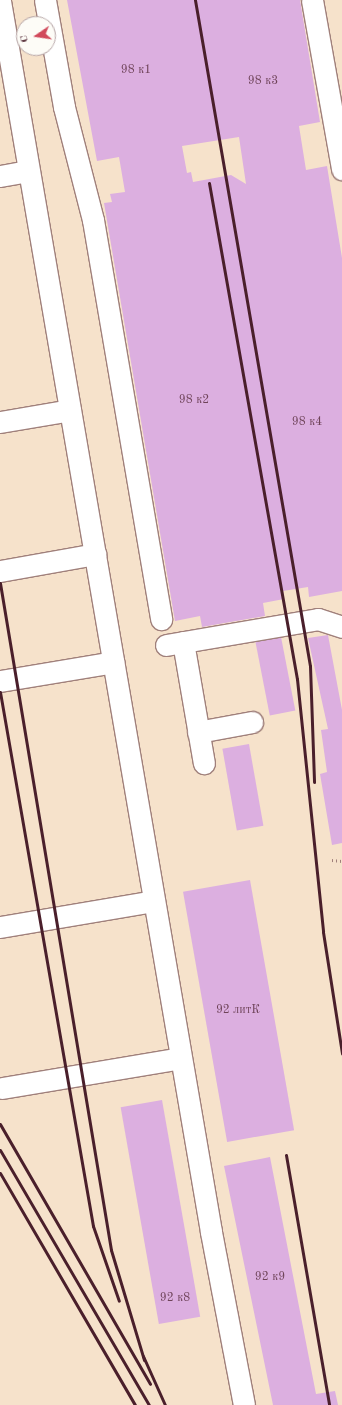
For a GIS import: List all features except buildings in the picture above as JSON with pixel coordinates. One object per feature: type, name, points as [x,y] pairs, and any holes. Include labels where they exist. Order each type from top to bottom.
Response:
[{"type":"lane","points":[[45,0],[64,106],[93,220],[161,619]]},
{"type":"lane","points":[[312,0],[342,169]]},
{"type":"lane","points":[[0,1],[181,1058],[244,1405]]},
{"type":"lane","points":[[0,176],[29,171]]},
{"type":"lane","points":[[0,422],[70,410]]},
{"type":"lane","points":[[0,571],[95,554]]},
{"type":"lane","points":[[204,763],[198,732],[175,644],[318,619],[342,627]]},
{"type":"lane","points":[[0,681],[113,662]]},
{"type":"lane","points":[[198,732],[252,722]]},
{"type":"lane","points":[[0,927],[154,901]]},
{"type":"lane","points":[[2,1088],[181,1058]]},
{"type":"path","points":[[332,860],[342,861]]},
{"type":"railway","points":[[195,0],[310,666],[314,782]]},
{"type":"railway","points":[[209,183],[297,679],[323,932],[342,1054]]},
{"type":"railway","points":[[0,583],[111,1250],[144,1360]]},
{"type":"railway","points":[[0,692],[93,1226],[119,1301]]},
{"type":"railway","points":[[0,1124],[150,1384]]},
{"type":"railway","points":[[0,1150],[149,1405]]},
{"type":"railway","points":[[286,1155],[329,1405]]},
{"type":"railway","points":[[0,1173],[135,1405]]},
{"type":"railway","points":[[143,1356],[165,1405]]}]
